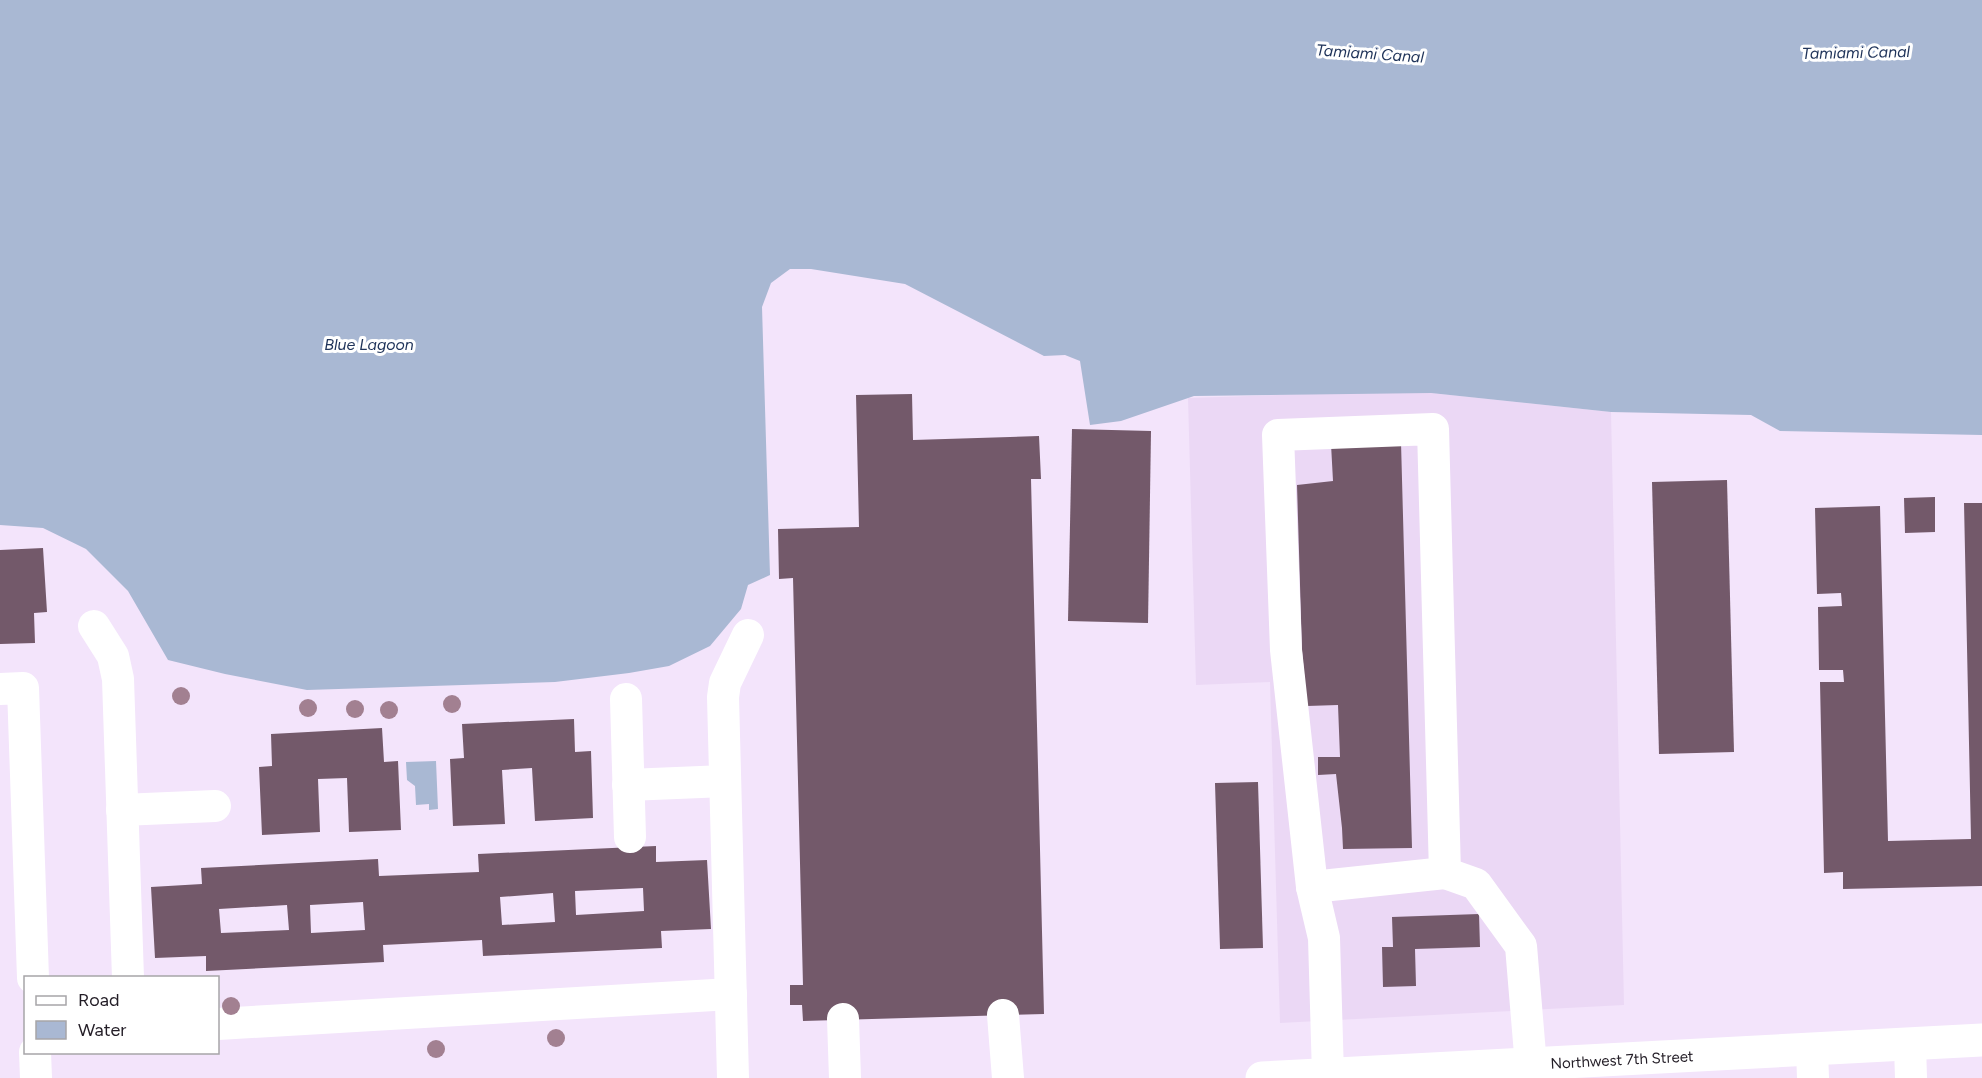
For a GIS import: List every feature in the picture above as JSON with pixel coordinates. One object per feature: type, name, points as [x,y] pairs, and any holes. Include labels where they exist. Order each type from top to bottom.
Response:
[{"type":"main road","name":"Northwest 7th Street","points":[[1262,1078],[1812,1064],[1910,1046],[1982,1040]]},
{"type":"lane","points":[[1328,1075],[1324,938],[1312,887],[1286,650],[1278,435],[1433,429],[1444,873]]},
{"type":"lane","points":[[94,626],[113,656],[118,679],[128,976]]},
{"type":"lane","points":[[733,1078],[723,697],[724,683],[748,635]]},
{"type":"lane","points":[[0,689],[23,688],[33,976]]},
{"type":"lane","points":[[626,699],[630,837]]},
{"type":"lane","points":[[628,785],[725,781]]},
{"type":"lane","points":[[122,810],[215,806]]},
{"type":"lane","points":[[1312,887],[1444,873],[1476,884],[1521,946],[1532,1071]]},
{"type":"lane","points":[[219,1024],[731,994]]},
{"type":"lane","points":[[1004,1015],[1008,1078]]},
{"type":"lane","points":[[843,1020],[845,1078]]},
{"type":"lane","points":[[1910,1046],[1911,1078]]},
{"type":"lane","points":[[35,1054],[36,1078]]},
{"type":"shaded area","points":[[1336,393],[1431,393],[1611,412],[1624,1005],[1280,1023],[1270,682],[1196,685],[1188,398]]},
{"type":"water","name":"Blue Lagoon","points":[[0,0],[1982,0],[1982,435],[1780,431],[1751,415],[1611,412],[1431,393],[1194,396],[1121,421],[1090,425],[1080,361],[1065,355],[1044,356],[905,284],[811,269],[790,269],[771,283],[762,307],[770,575],[748,585],[741,609],[710,646],[669,666],[555,682],[307,690],[225,674],[168,660],[128,591],[86,549],[43,528],[0,525]]},
{"type":"water","points":[[436,761],[438,809],[429,810],[429,804],[416,805],[415,786],[407,780],[406,762]]},
{"type":"building","points":[[912,394],[913,440],[1039,436],[1041,479],[1031,479],[1044,1014],[803,1021],[802,1005],[790,1005],[790,985],[803,985],[793,578],[779,579],[778,529],[859,527],[856,395]]},
{"type":"building","points":[[1072,429],[1151,431],[1148,623],[1068,621]]},
{"type":"building","points":[[1401,442],[1412,848],[1343,849],[1336,774],[1318,775],[1318,757],[1340,757],[1338,705],[1307,706],[1302,651],[1297,485],[1333,481],[1331,444]]},
{"type":"building","points":[[1727,480],[1734,752],[1659,754],[1652,482]]},
{"type":"building","points":[[1935,497],[1935,532],[1905,533],[1904,498]]},
{"type":"building","points":[[1964,503],[1982,503],[1982,886],[1843,889],[1843,872],[1824,873],[1820,682],[1844,682],[1843,670],[1819,670],[1818,607],[1842,606],[1841,593],[1817,594],[1815,508],[1880,506],[1888,841],[1971,839]]},
{"type":"building","points":[[43,548],[47,612],[34,613],[35,643],[0,644],[0,550]]},
{"type":"building","points":[[574,719],[575,752],[591,751],[593,818],[535,821],[532,768],[502,770],[505,824],[453,826],[450,759],[464,758],[462,724]]},
{"type":"building","points":[[382,728],[384,762],[398,761],[401,830],[349,832],[347,778],[318,779],[320,832],[262,835],[259,767],[272,766],[271,734]]},
{"type":"building","points":[[1258,782],[1263,948],[1220,949],[1215,783]]},
{"type":"building","points":[[656,846],[656,862],[707,860],[711,929],[661,931],[662,948],[483,956],[482,940],[383,945],[384,962],[206,971],[206,956],[155,958],[151,887],[202,884],[201,868],[378,859],[379,876],[479,872],[478,854]],"holes":[[[643,888],[644,911],[576,915],[575,891]],[[553,893],[555,922],[502,925],[500,897]],[[363,902],[365,930],[311,933],[310,905]],[[287,905],[289,930],[221,933],[219,909]]]},
{"type":"building","points":[[1479,914],[1480,947],[1415,949],[1416,986],[1383,987],[1382,947],[1393,947],[1392,917]]},
{"type":"water label","name":"Tamiami Canal","points":[[1856,52]]},
{"type":"water label","name":"Tamiami Canal","points":[[1370,53]]}]
